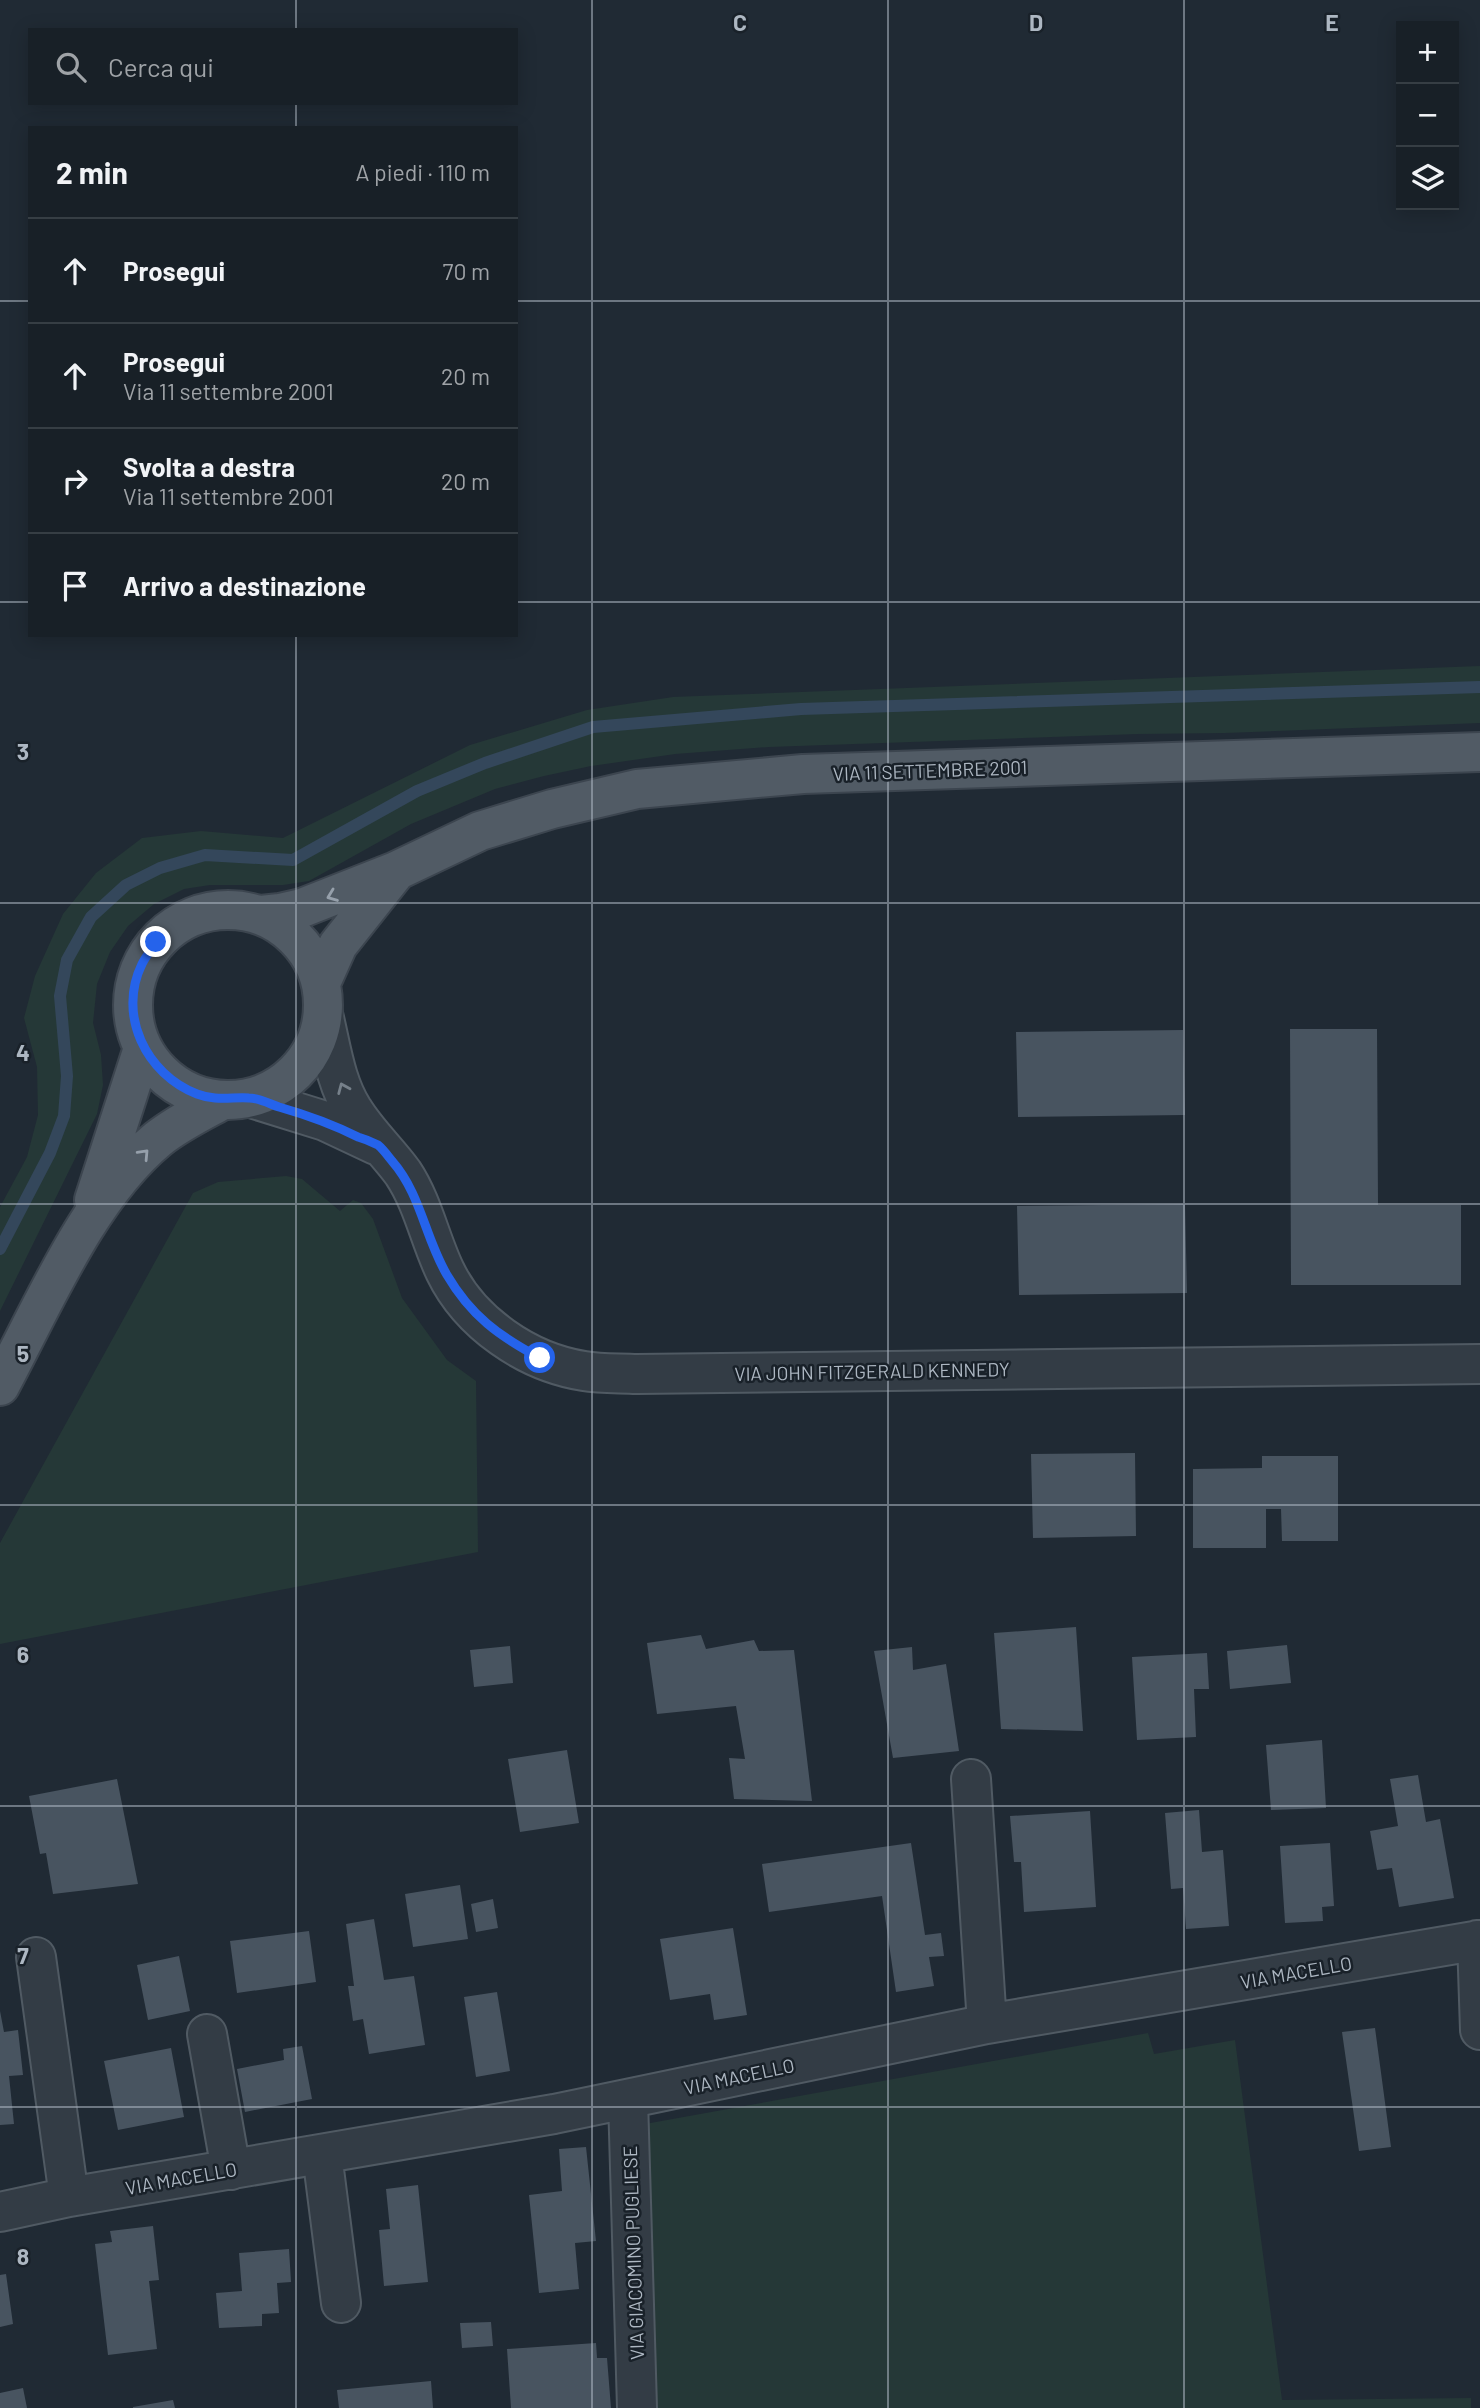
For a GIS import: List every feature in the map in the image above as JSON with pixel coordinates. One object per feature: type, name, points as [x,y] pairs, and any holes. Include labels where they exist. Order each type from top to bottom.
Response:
[{"type":"main road","name":"VIA 11 SETTEMBRE 2001","points":[[237,1099],[199,1095],[176,1084],[158,1068],[143,1048],[134,1021],[134,993],[141,965],[156,942],[178,923],[204,912],[233,909],[261,915],[280,914],[302,908],[396,871],[480,831],[551,809],[638,789],[803,774],[1480,752]]},
{"type":"main road","name":"VIA 11 SETTEMBRE 2001","points":[[0,1386],[85,1225],[110,1191],[156,1141],[175,1127],[237,1099],[278,1086],[301,1067],[316,1042],[322,998],[338,945],[396,871]]},
{"type":"main road","name":"VIA 11 SETTEMBRE 2001","points":[[261,915],[288,930],[309,954],[322,998]]},
{"type":"main road","name":"VIA 11 SETTEMBRE 2001","points":[[85,1225],[143,1048]]},
{"type":"street","name":"VIA JOHN FITZGERALD KENNEDY","points":[[322,998],[338,1076],[352,1109],[378,1146],[402,1173],[418,1202],[446,1273],[467,1305],[486,1325],[506,1340],[540,1358],[583,1371],[637,1374],[1480,1364]]},
{"type":"street","name":"VIA JOHN FITZGERALD KENNEDY","points":[[237,1099],[325,1121],[378,1146]]},
{"type":"street","points":[[971,1779],[987,2024]]},
{"type":"street","name":"VIA MACELLO","points":[[0,2212],[69,2197],[628,2099],[987,2024],[1479,1940],[1480,2030]]},
{"type":"street","points":[[36,1957],[69,2197]]},
{"type":"street","points":[[206,2034],[230,2170]]},
{"type":"street","name":"VIA GIACOMINO PUGLIESE","points":[[628,2099],[637,2408]]},
{"type":"street","points":[[322,2154],[341,2303]]},
{"type":"green space","points":[[1480,666],[1480,723],[769,747],[675,754],[591,766],[495,789],[411,824],[309,881],[283,885],[210,885],[184,889],[154,904],[128,926],[110,952],[97,984],[93,1023],[101,1055],[103,1085],[97,1114],[0,1311],[0,1207],[27,1157],[38,1115],[37,1067],[24,1018],[35,976],[63,914],[96,873],[142,838],[201,831],[283,838],[470,745],[587,710],[673,697]]},
{"type":"green space","points":[[286,1176],[302,1179],[340,1211],[353,1200],[361,1203],[373,1219],[402,1298],[447,1360],[476,1381],[478,1552],[0,1644],[0,1543],[193,1193],[218,1182]]},
{"type":"green space","points":[[1148,2033],[1154,2054],[1235,2040],[1282,2400],[1471,2398],[1471,2408],[657,2408],[645,2124]]},
{"type":"building","points":[[1290,1029],[1377,1029],[1378,1205],[1461,1205],[1461,1285],[1291,1285]]},
{"type":"building","points":[[1183,1030],[1185,1115],[1018,1117],[1016,1032]]},
{"type":"building","points":[[1185,1204],[1187,1293],[1019,1295],[1017,1206]]},
{"type":"building","points":[[1135,1453],[1136,1536],[1033,1538],[1031,1454]]},
{"type":"building","points":[[1262,1456],[1338,1456],[1338,1541],[1282,1541],[1281,1509],[1266,1509],[1266,1548],[1193,1548],[1193,1469],[1262,1468]]},
{"type":"building","points":[[1076,1627],[1083,1731],[1001,1729],[994,1633]]},
{"type":"building","points":[[701,1635],[706,1649],[754,1640],[759,1651],[794,1650],[812,1801],[734,1799],[729,1758],[745,1759],[736,1706],[657,1714],[647,1643]]},
{"type":"building","points":[[1287,1645],[1291,1683],[1230,1689],[1227,1651]]},
{"type":"building","points":[[510,1646],[513,1683],[474,1687],[470,1650]]},
{"type":"building","points":[[912,1647],[913,1670],[946,1664],[959,1751],[893,1758],[874,1651]]},
{"type":"building","points":[[1207,1653],[1209,1689],[1194,1689],[1196,1737],[1137,1740],[1132,1657]]},
{"type":"building","points":[[1322,1740],[1326,1808],[1271,1810],[1266,1745]]},
{"type":"building","points":[[567,1750],[579,1823],[520,1832],[508,1759]]},
{"type":"building","points":[[1418,1775],[1426,1822],[1440,1819],[1454,1898],[1399,1907],[1392,1868],[1377,1870],[1370,1831],[1398,1826],[1390,1779]]},
{"type":"building","points":[[117,1779],[138,1884],[53,1894],[46,1853],[40,1854],[29,1796]]},
{"type":"building","points":[[1199,1810],[1202,1852],[1223,1850],[1229,1926],[1186,1929],[1183,1888],[1171,1889],[1165,1813]]},
{"type":"building","points":[[1090,1811],[1096,1907],[1024,1912],[1021,1862],[1014,1862],[1010,1816]]},
{"type":"building","points":[[911,1843],[925,1935],[941,1933],[944,1956],[929,1957],[934,1986],[896,1992],[882,1896],[769,1912],[762,1864]]},
{"type":"building","points":[[1330,1843],[1334,1906],[1322,1907],[1323,1921],[1285,1923],[1280,1846]]},
{"type":"building","points":[[460,1885],[468,1939],[413,1947],[405,1894]]},
{"type":"building","points":[[493,1899],[498,1928],[476,1932],[471,1904]]},
{"type":"building","points":[[374,1919],[384,1980],[414,1976],[425,2045],[369,2054],[363,2019],[353,2021],[348,1986],[354,1986],[346,1924]]},
{"type":"building","points":[[733,1928],[747,2015],[714,2020],[710,1994],[670,2000],[660,1939]]},
{"type":"building","points":[[309,1931],[316,1982],[237,1993],[230,1941]]},
{"type":"building","points":[[179,1956],[190,2011],[148,2020],[137,1965]]},
{"type":"building","points":[[497,1992],[510,2071],[476,2077],[464,1997]]},
{"type":"building","points":[[0,2011],[4,2032],[18,2030],[23,2075],[9,2076],[14,2124],[0,2125]]},
{"type":"building","points":[[1375,2028],[1391,2147],[1359,2151],[1342,2032]]},
{"type":"building","points":[[302,2046],[312,2099],[245,2112],[237,2069],[284,2060],[283,2049]]},
{"type":"building","points":[[171,2048],[184,2117],[118,2130],[104,2061]]},
{"type":"building","points":[[586,2147],[596,2241],[575,2243],[579,2289],[539,2293],[529,2195],[562,2191],[559,2149]]},
{"type":"building","points":[[418,2185],[428,2282],[384,2286],[379,2230],[390,2229],[386,2189]]},
{"type":"building","points":[[153,2226],[159,2280],[149,2281],[157,2349],[108,2355],[95,2244],[112,2242],[110,2231]]},
{"type":"building","points":[[289,2249],[291,2282],[277,2283],[279,2313],[262,2314],[262,2326],[219,2328],[216,2293],[242,2291],[239,2253]]},
{"type":"building","points":[[6,2274],[13,2324],[0,2327],[0,2275]]},
{"type":"building","points":[[491,2322],[493,2346],[462,2348],[460,2323]]},
{"type":"building","points":[[596,2343],[597,2358],[607,2358],[611,2408],[511,2408],[507,2349]]},
{"type":"building","points":[[431,2381],[433,2408],[339,2408],[337,2390]]},
{"type":"building","points":[[23,2388],[27,2408],[0,2408],[0,2393]]},
{"type":"building","points":[[173,2400],[175,2408],[133,2408],[133,2407]]},
{"type":"waterway","points":[[0,1249],[50,1153],[64,1116],[67,1076],[60,996],[67,960],[91,917],[126,885],[160,868],[205,855],[293,860],[417,791],[485,763],[593,727],[801,709],[1480,687]]},
{"type":"route","points":[[156,942],[141,965],[134,993],[134,1021],[143,1048],[158,1068],[176,1084],[199,1095],[223,1100],[251,1098],[325,1121],[378,1146],[402,1173],[418,1202],[446,1273],[467,1305],[486,1325],[506,1340],[540,1358]]}]
